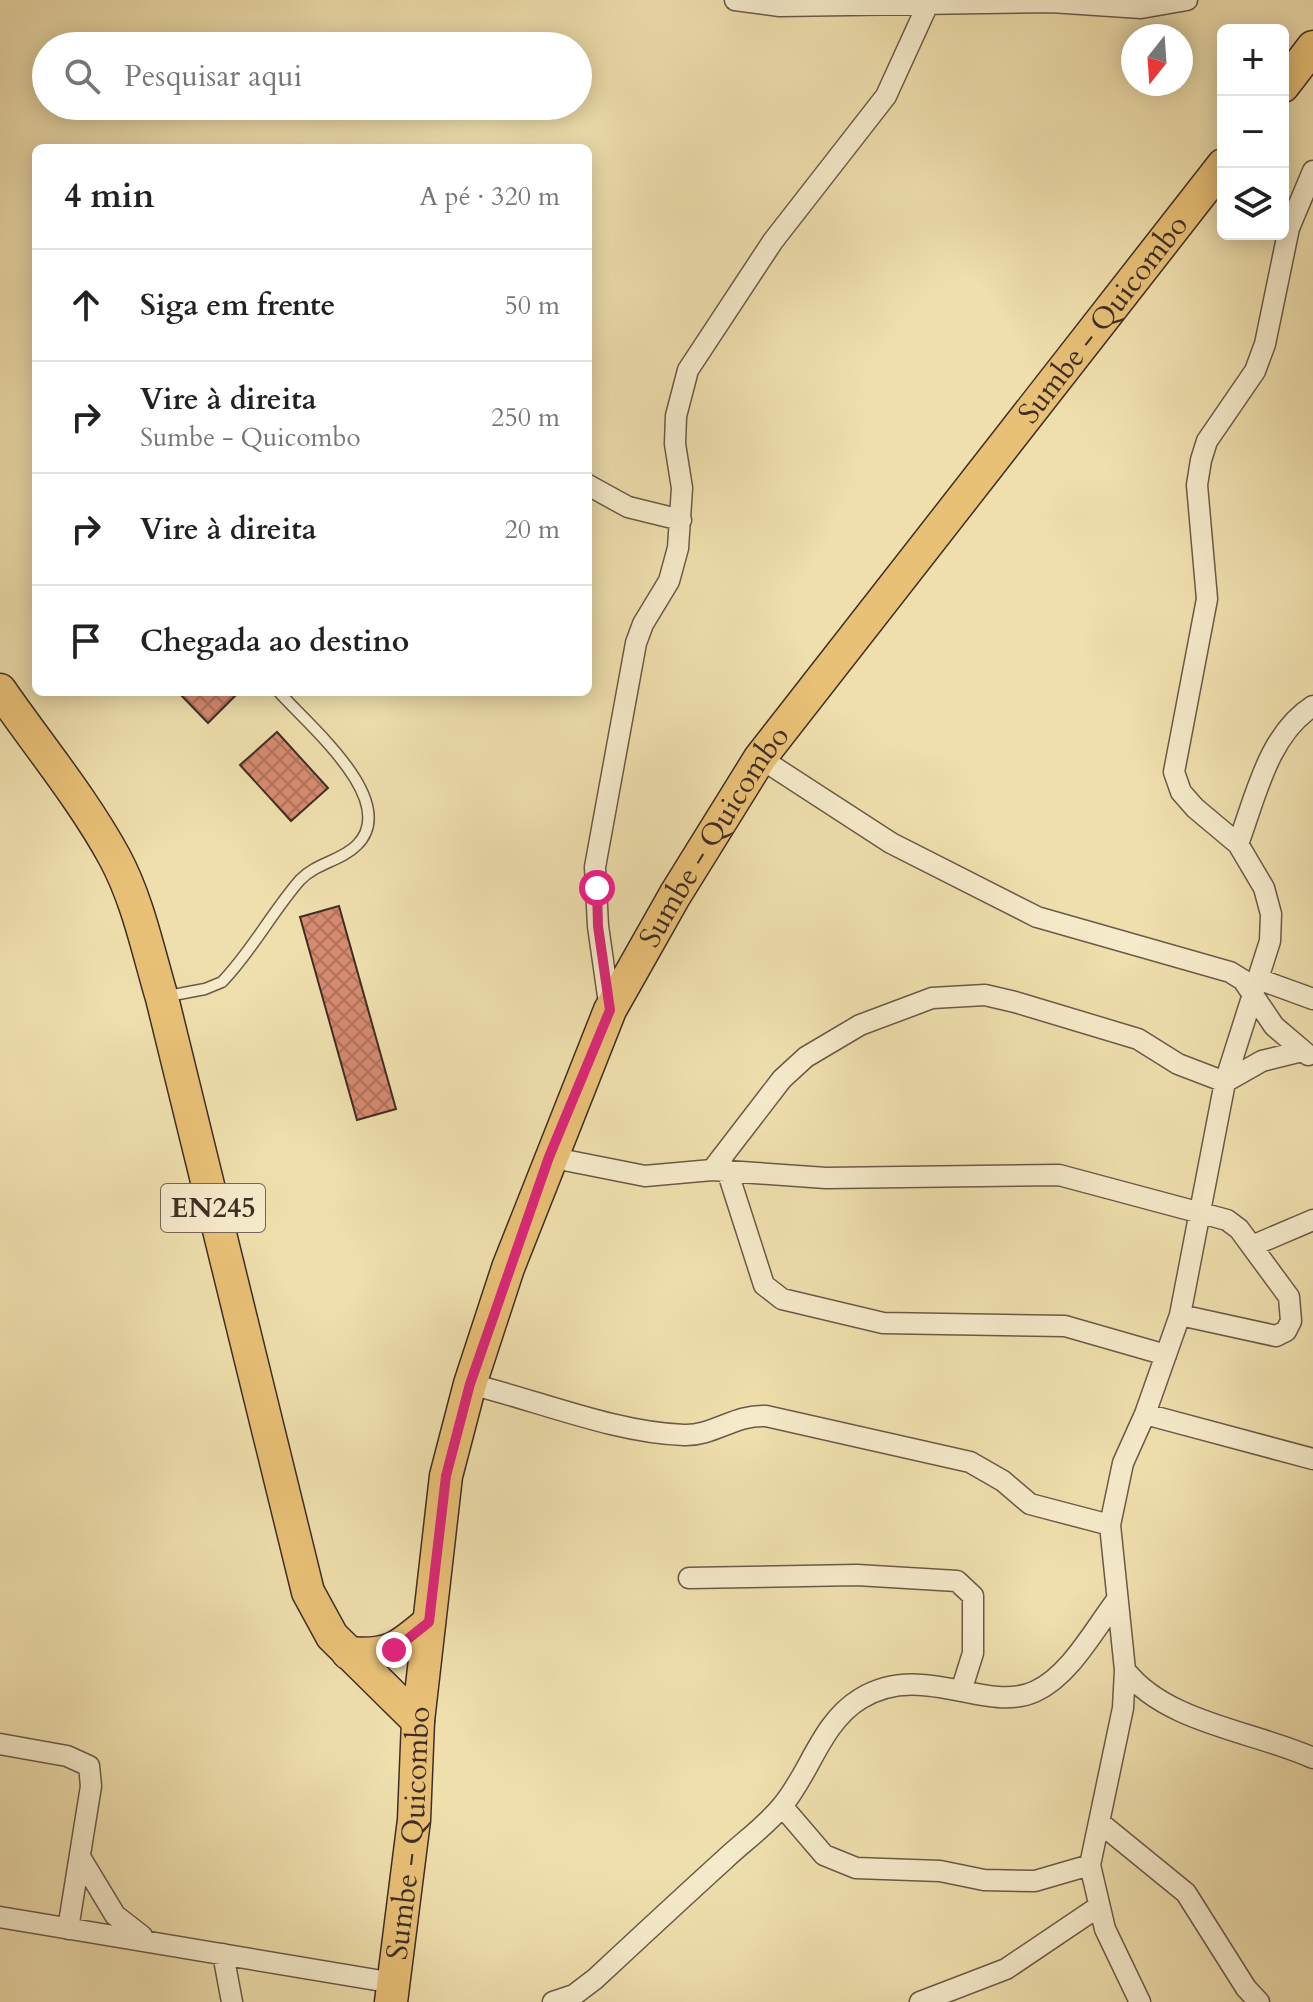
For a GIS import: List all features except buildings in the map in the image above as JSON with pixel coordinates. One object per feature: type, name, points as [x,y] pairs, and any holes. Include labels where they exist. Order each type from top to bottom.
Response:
[{"type":"main road","points":[[1289,78],[1313,47]]},
{"type":"main road","name":"Sumbe - Quicombo","points":[[392,1992],[414,1820],[418,1721],[446,1476],[470,1384],[549,1157],[610,1010],[675,895],[760,758],[1221,168]]},
{"type":"main road","name":"EN245","points":[[0,690],[116,859],[134,903],[162,998],[308,1592],[319,1618],[348,1653],[418,1721]]},
{"type":"main road","points":[[348,1653],[374,1656],[394,1650],[429,1622]]},
{"type":"street","points":[[735,0],[780,6],[1051,2],[1141,8],[1187,0]]},
{"type":"street","points":[[610,1010],[598,926],[597,849],[636,643],[643,624],[669,581],[681,520],[676,416],[688,370],[773,241],[886,96],[928,4]]},
{"type":"street","points":[[1140,2002],[1118,1960],[1098,1907],[1090,1865],[1117,1746],[1125,1670],[1110,1525],[1123,1463],[1145,1414],[1180,1315],[1225,1082],[1270,941],[1271,914],[1264,888],[1238,844],[1181,792],[1174,772],[1207,599],[1197,485],[1207,441],[1255,371],[1265,344],[1289,228],[1313,171]]},
{"type":"street","points":[[592,487],[628,507],[681,520]]},
{"type":"street","points":[[1238,844],[1277,743],[1297,717],[1313,706]]},
{"type":"street","points":[[760,758],[891,843],[1037,917],[1204,963],[1256,986],[1313,999]]},
{"type":"street","points":[[1256,986],[1274,1026],[1308,1055]]},
{"type":"street","points":[[719,1170],[782,1079],[806,1057],[860,1025],[932,998],[985,995],[1015,1002],[1138,1039],[1178,1064],[1225,1082]]},
{"type":"street","points":[[1225,1082],[1262,1061],[1308,1055]]},
{"type":"street","points":[[549,1157],[632,1175],[719,1170],[826,1178],[1059,1175],[1227,1220],[1239,1229],[1289,1297],[1291,1321],[1286,1331],[1276,1336],[1180,1315]]},
{"type":"street","points":[[719,1170],[764,1285],[782,1299],[883,1323],[1065,1326],[1166,1355]]},
{"type":"street","points":[[1252,1246],[1313,1220]]},
{"type":"street","points":[[470,1384],[542,1402],[570,1414],[681,1435],[700,1434],[752,1415],[766,1416],[970,1462],[1003,1481],[1030,1504],[1110,1525]]},
{"type":"street","points":[[1145,1414],[1313,1459]]},
{"type":"street","points":[[689,1578],[857,1575],[957,1581],[973,1596],[973,1653],[962,1688]]},
{"type":"street","points":[[553,2002],[574,1995],[595,1979],[782,1806],[835,1721],[860,1699],[892,1686],[915,1684],[962,1688],[996,1697],[1018,1698],[1038,1691],[1061,1673],[1116,1601]]},
{"type":"street","points":[[1125,1670],[1152,1699],[1313,1758]]},
{"type":"street","points":[[0,1744],[67,1756],[89,1766],[91,1786],[68,1929]]},
{"type":"street","points":[[782,1806],[824,1855],[856,1868],[940,1871],[984,1880],[1035,1881],[1090,1865]]},
{"type":"street","points":[[1099,1822],[1186,1893],[1246,1988],[1259,2002]]},
{"type":"street","points":[[80,1857],[115,1915],[149,1940]]},
{"type":"street","points":[[920,2002],[1006,1969],[1098,1907]]},
{"type":"street","points":[[0,1917],[223,1954],[392,1992]]},
{"type":"street","points":[[223,1954],[232,2002]]},
{"type":"lane","points":[[162,998],[222,982],[301,880],[318,866],[355,848],[367,828],[370,814],[368,799],[357,779],[283,696]]},
{"type":"route","points":[[394,1650],[429,1622],[446,1476],[470,1384],[549,1157],[610,1010],[598,926],[597,888]]}]
